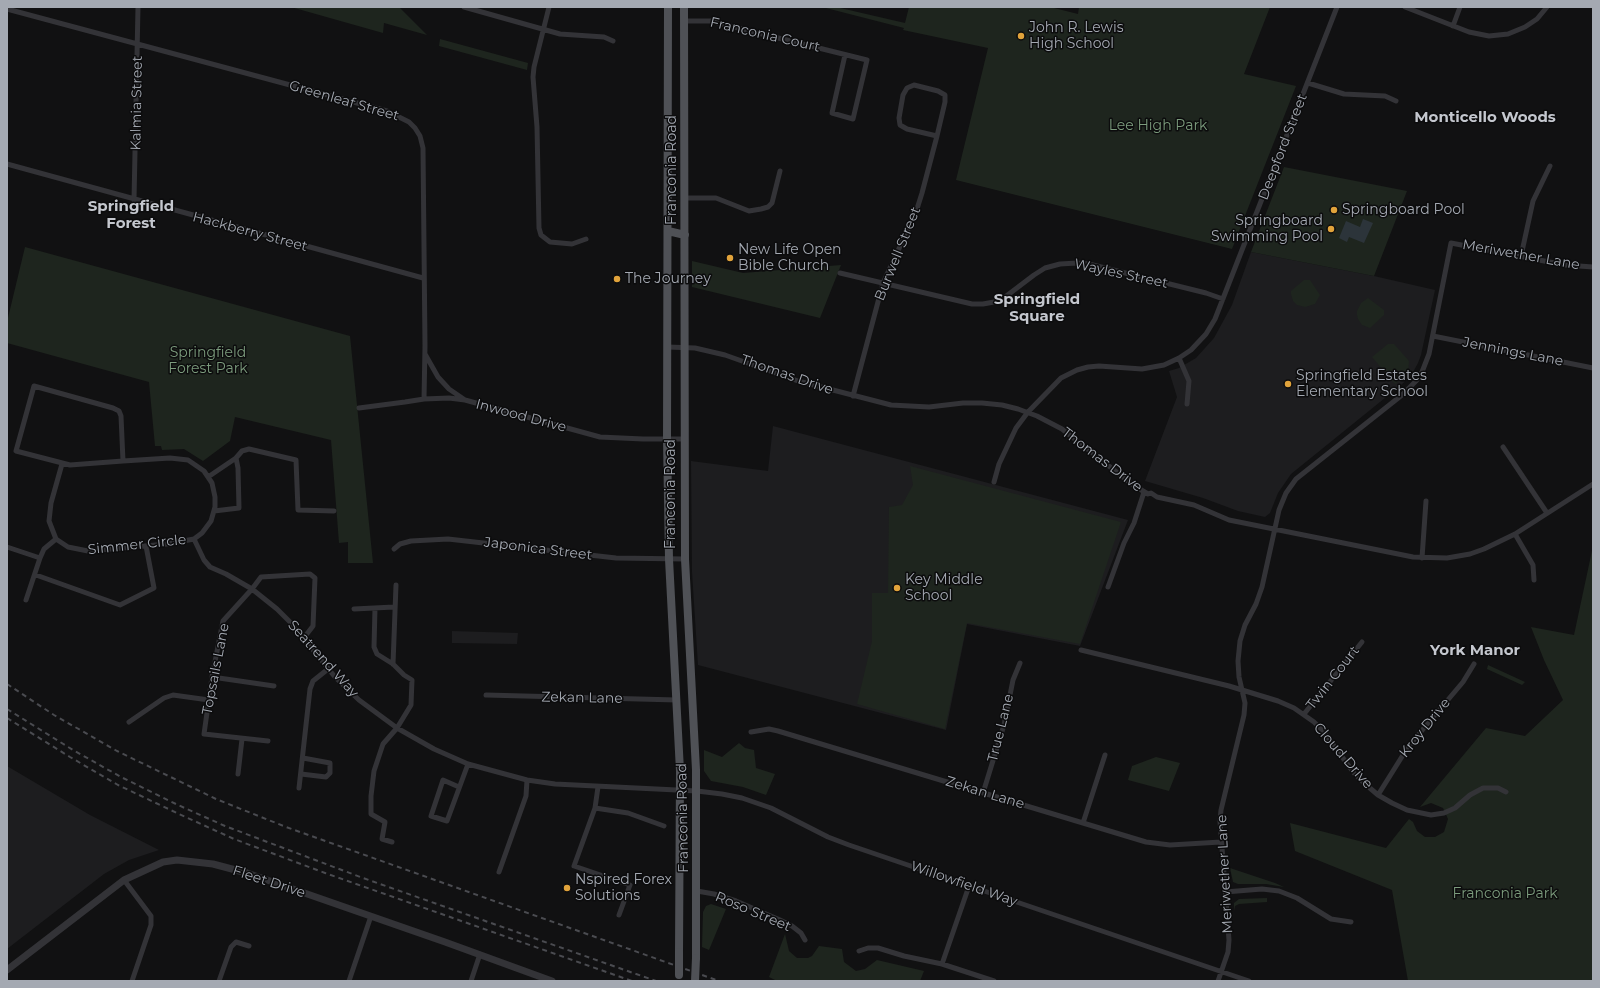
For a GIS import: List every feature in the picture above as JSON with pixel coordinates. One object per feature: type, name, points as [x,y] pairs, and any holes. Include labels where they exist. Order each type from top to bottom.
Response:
[{"type":"main road","name":"Franconia Road","points":[[668,7],[667,439],[669,559],[677,700],[680,791],[679,981]]},
{"type":"main road","name":"Franconia Road","points":[[684,7],[685,559],[696,791],[697,891],[695,981]]},
{"type":"main road","points":[[668,232],[685,235]]},
{"type":"street","name":"Kalmia Street","points":[[134,200],[138,7]]},
{"type":"street","points":[[464,7],[568,36],[604,37],[613,41]]},
{"type":"street","points":[[549,7],[534,67],[533,77],[537,127],[538,228],[540,235],[550,242],[572,244],[586,239]]},
{"type":"street","name":"Deepford Street","points":[[994,482],[999,464],[1016,428],[1028,412],[1056,382],[1066,375],[1077,370],[1099,366],[1134,369],[1164,365],[1180,358],[1191,350],[1206,334],[1215,319],[1337,7]]},
{"type":"street","points":[[1405,7],[1469,32],[1482,35],[1508,34],[1530,24],[1541,15],[1547,7]]},
{"type":"street","points":[[1453,26],[1460,7]]},
{"type":"street","name":"Greenleaf Street","points":[[7,9],[387,111],[409,122],[420,136],[423,148],[424,399]]},
{"type":"street","name":"Franconia Court","points":[[685,21],[710,21],[845,54],[867,60],[853,119],[832,113],[845,54]]},
{"type":"street","points":[[1308,83],[1344,94],[1380,95],[1396,101]]},
{"type":"street","name":"Burwell Street","points":[[853,396],[883,283],[916,212],[922,193],[937,136],[945,102],[945,95],[938,91],[914,85],[907,88],[903,95],[899,118],[900,125],[907,129],[937,136]]},
{"type":"street","name":"Hackberry Street","points":[[7,164],[423,278]]},
{"type":"street","points":[[1521,256],[1533,201],[1550,166]]},
{"type":"street","points":[[685,198],[716,198],[749,211],[761,209],[772,204],[780,171]]},
{"type":"street","name":"Meriwether Lane","points":[[1218,981],[1228,952],[1229,940],[1221,842],[1221,810],[1244,721],[1245,703],[1239,677],[1238,661],[1240,641],[1245,625],[1256,604],[1262,587],[1282,500],[1296,479],[1402,394],[1416,381],[1427,362],[1452,243],[1565,265],[1593,267]]},
{"type":"street","name":"Wayles Street","points":[[840,273],[972,304],[982,304],[994,302],[1005,297],[1045,268],[1060,264],[1077,263],[1133,275],[1223,299]]},
{"type":"street","name":"Jennings Lane","points":[[1433,336],[1593,368]]},
{"type":"street","name":"Thomas Drive","points":[[668,347],[685,347],[725,354],[798,381],[853,396],[903,407],[929,408],[963,403],[982,403],[1002,405],[1028,412],[1062,429],[1144,492],[1194,505],[1229,520],[1422,558],[1447,558],[1470,554],[1496,545],[1593,484]]},
{"type":"street","points":[[425,354],[438,377],[449,389],[466,401]]},
{"type":"street","points":[[1180,358],[1189,381],[1187,404]]},
{"type":"street","name":"Simmer Circle","points":[[56,539],[68,548],[88,551],[177,543],[194,539],[210,521],[214,511],[215,497],[208,477],[195,464],[177,458],[123,462],[70,465],[16,451],[34,386],[119,411],[121,416],[123,462]]},
{"type":"street","name":"Inwood Drive","points":[[359,408],[424,399],[449,398],[466,401],[600,437],[617,439],[684,439]]},
{"type":"street","points":[[1503,447],[1547,514]]},
{"type":"street","points":[[208,477],[236,458],[242,451],[249,449],[296,460],[298,510],[334,511]]},
{"type":"street","points":[[214,511],[239,508],[238,468],[236,458]]},
{"type":"street","points":[[26,600],[44,549],[56,539],[50,525],[49,514],[62,464]]},
{"type":"street","points":[[1108,586],[1124,543],[1134,523],[1144,492]]},
{"type":"street","points":[[1422,558],[1426,501]]},
{"type":"street","points":[[1515,534],[1533,565],[1534,580]]},
{"type":"street","name":"Seatrend Way","points":[[194,539],[204,560],[210,567],[226,574],[252,589],[277,609],[291,623],[328,669],[359,700],[397,728],[434,749],[468,764],[528,780],[555,784],[680,791]]},
{"type":"street","name":"Japonica Street","points":[[394,548],[400,544],[410,541],[448,539],[610,558],[640,560],[685,559]]},
{"type":"street","points":[[36,575],[120,605],[154,588],[146,546]]},
{"type":"street","points":[[7,547],[40,558]]},
{"type":"street","name":"Topsails Lane","points":[[242,739],[204,734],[212,677],[223,621],[261,577],[310,574],[314,578],[313,626],[303,639]]},
{"type":"street","points":[[393,664],[396,585]]},
{"type":"street","points":[[354,609],[394,607]]},
{"type":"street","points":[[375,608],[374,647],[377,654],[393,664],[404,675],[412,680],[411,705],[397,728],[383,744],[377,758],[374,771],[371,796],[371,814],[385,822],[382,839],[392,842]]},
{"type":"street","name":"Twin Court","points":[[1304,714],[1362,642]]},
{"type":"street","name":"Cloud Drive","points":[[1081,650],[1278,700],[1304,714],[1324,731],[1354,773],[1378,795],[1408,810],[1431,815],[1450,811],[1476,791],[1483,788],[1498,788],[1506,792]]},
{"type":"street","name":"True Lane","points":[[983,793],[1004,725],[1013,680],[1020,663]]},
{"type":"street","name":"Kroy Drive","points":[[1378,795],[1408,747],[1463,682],[1474,664]]},
{"type":"street","points":[[299,788],[310,689],[314,681],[328,669]]},
{"type":"street","points":[[212,677],[274,686]]},
{"type":"street","points":[[129,722],[164,698],[173,695],[209,700]]},
{"type":"street","name":"Zekan Lane","points":[[486,695],[677,700]]},
{"type":"street","name":"Zekan Lane","points":[[751,732],[769,730],[778,731],[1156,844],[1170,845],[1221,842]]},
{"type":"street","points":[[238,774],[242,739],[268,741]]},
{"type":"street","points":[[1083,823],[1105,755]]},
{"type":"street","points":[[301,774],[326,777],[330,774],[330,763],[303,758]]},
{"type":"street","points":[[459,786],[443,780],[431,816],[447,821],[468,764]]},
{"type":"street","points":[[499,872],[526,796],[528,780]]},
{"type":"street","points":[[598,787],[595,808],[574,866],[630,885],[619,915]]},
{"type":"street","name":"Willowfield Way","points":[[680,791],[722,794],[758,802],[828,837],[849,845],[1249,981]]},
{"type":"street","points":[[595,808],[628,813],[664,826]]},
{"type":"street","name":"Fleet Drive","points":[[7,970],[124,880],[163,862],[177,860],[200,862],[247,873],[480,954],[552,981]]},
{"type":"street","points":[[124,880],[151,916],[151,925],[132,981]]},
{"type":"street","points":[[942,964],[969,886]]},
{"type":"street","points":[[1226,892],[1262,889],[1279,891],[1297,898],[1331,919],[1351,922]]},
{"type":"street","name":"Roso Street","points":[[697,891],[714,894],[736,901],[773,917],[792,926],[805,940]]},
{"type":"street","points":[[349,981],[371,916]]},
{"type":"street","points":[[219,981],[230,946],[236,942],[249,946]]},
{"type":"street","points":[[859,951],[868,948],[878,948],[904,956],[942,964],[994,981]]},
{"type":"street","points":[[471,981],[480,954]]},
{"type":"shaded area","points":[[1363,219],[1373,223],[1364,243],[1349,237],[1347,242],[1339,238],[1346,221],[1360,227]]},
{"type":"shaded area","name":"Springfield Estates Elementary School","points":[[1251,252],[1374,276],[1435,290],[1421,355],[1411,376],[1291,474],[1278,493],[1270,513],[1265,517],[1238,511],[1203,498],[1145,481],[1177,397],[1169,371],[1179,368],[1196,358],[1214,338],[1232,305]]},
{"type":"shaded area","name":"Key Middle School","points":[[773,426],[1128,520],[1080,646],[967,624],[946,730],[698,665],[692,572],[691,461],[768,471]]},
{"type":"shaded area","points":[[452,631],[518,633],[517,644],[452,643]]},
{"type":"shaded area","points":[[7,766],[90,815],[159,850],[129,860],[104,874],[7,949]]},
{"type":"green space","points":[[291,7],[399,7],[427,35],[384,23],[383,33]]},
{"type":"green space","name":"Lee High Park","points":[[822,7],[836,7],[905,23],[909,7],[1050,7],[1078,14],[1079,7],[1270,7],[1244,74],[1296,86],[1232,249],[956,180],[988,48],[903,30],[904,28]]},
{"type":"green space","points":[[440,39],[528,63],[527,70],[439,46]]},
{"type":"green space","name":"Springboard Pool","points":[[1284,167],[1407,191],[1374,276],[1251,252]]},
{"type":"green space","name":"Springfield Forest Park","points":[[25,247],[350,336],[373,563],[348,563],[348,542],[339,543],[331,440],[235,417],[230,441],[203,461],[184,449],[162,450],[161,446],[155,446],[149,382],[7,343],[7,322]]},
{"type":"green space","points":[[692,261],[743,273],[841,265],[820,318],[692,287]]},
{"type":"green space","points":[[1304,280],[1310,280],[1320,295],[1315,304],[1305,307],[1297,305],[1293,301],[1291,294],[1291,291]]},
{"type":"green space","points":[[1368,298],[1384,310],[1384,315],[1370,328],[1362,325],[1357,315],[1357,311],[1361,303]]},
{"type":"green space","points":[[1388,344],[1394,344],[1409,361],[1408,373],[1395,384],[1372,357]]},
{"type":"green space","points":[[910,466],[1121,522],[1080,644],[967,623],[945,729],[857,704],[872,641],[872,593],[888,593],[889,507],[902,505],[913,485]]},
{"type":"green space","name":"Franconia Park","points":[[1593,546],[1593,981],[1408,981],[1392,890],[1295,851],[1290,823],[1386,848],[1409,819],[1413,822],[1417,831],[1425,837],[1435,837],[1444,832],[1448,819],[1443,808],[1431,803],[1420,807],[1486,728],[1525,736],[1563,700],[1544,660],[1531,627],[1574,635]]},
{"type":"green space","points":[[1488,665],[1525,682],[1522,685],[1487,669]]},
{"type":"green space","points":[[739,743],[745,748],[754,750],[756,768],[775,774],[766,795],[743,787],[711,781],[704,771],[704,750],[722,757]]},
{"type":"green space","points":[[1156,757],[1180,763],[1169,791],[1128,780],[1132,766]]},
{"type":"green space","points":[[1230,868],[1284,887],[1266,884],[1238,884],[1233,882]]},
{"type":"green space","points":[[1267,898],[1267,902],[1239,904],[1235,906],[1234,911],[1234,903],[1239,899]]},
{"type":"green space","points":[[711,904],[726,909],[709,950],[702,947],[703,912],[706,906]]},
{"type":"green space","points":[[785,934],[789,951],[797,958],[808,958],[812,956],[819,946],[842,949],[844,962],[856,971],[865,969],[877,960],[924,971],[920,981],[777,981],[769,977]]},
{"type":"railway","points":[[7,684],[54,715],[117,751],[216,799],[286,827],[719,981]]},
{"type":"railway","points":[[7,709],[73,750],[121,777],[225,826],[363,878],[656,981]]},
{"type":"railway","points":[[7,718],[118,785],[234,839],[325,873],[632,981]]},
{"type":"place","name":"John R. Lewis High School","points":[[1021,36]]},
{"type":"place","name":"Springboard Pool","points":[[1334,210]]},
{"type":"place","name":"Springboard Swimming Pool","points":[[1331,229]]},
{"type":"place","name":"New Life Open Bible Church","points":[[730,258]]},
{"type":"place","name":"The Journey","points":[[617,279]]},
{"type":"place","name":"Springfield Estates Elementary School","points":[[1288,384]]},
{"type":"place","name":"Key Middle School","points":[[897,588]]},
{"type":"place","name":"Nspired Forex Solutions","points":[[567,888]]},
{"type":"district","name":"Monticello Woods","points":[[1485,118]]},
{"type":"district","name":"Springfield Forest","points":[[131,216]]},
{"type":"district","name":"Springfield Square","points":[[1037,308]]},
{"type":"district","name":"York Manor","points":[[1475,651]]}]
